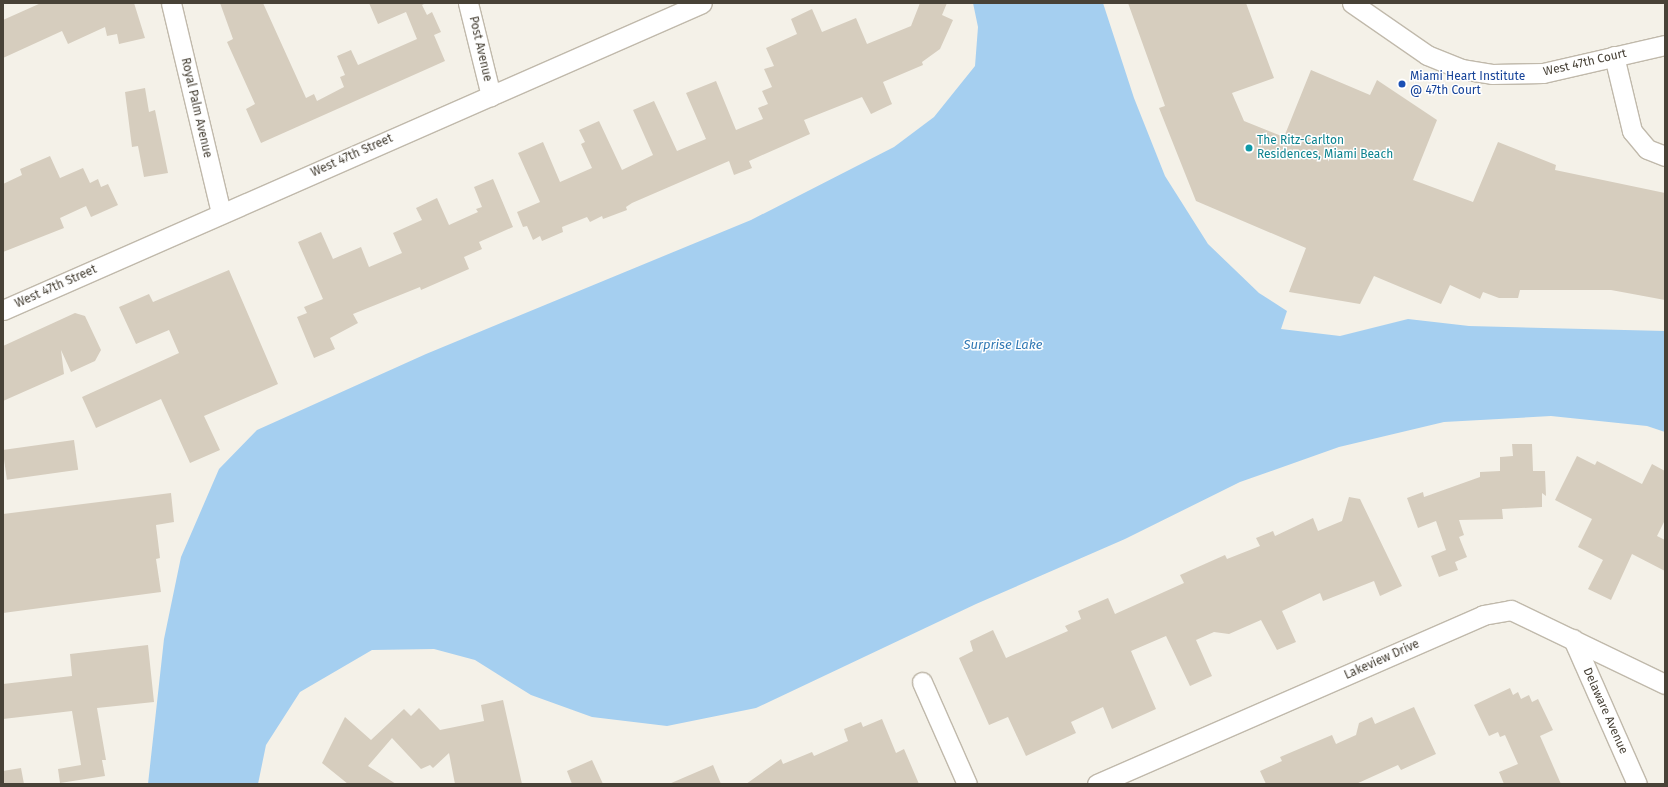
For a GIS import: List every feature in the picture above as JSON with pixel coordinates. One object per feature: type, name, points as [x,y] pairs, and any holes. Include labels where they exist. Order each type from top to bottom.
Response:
[{"type":"street","name":"Royal Palm Avenue","points":[[171,3],[221,213]]},
{"type":"street","name":"Post Avenue","points":[[468,3],[491,96]]},
{"type":"street","name":"West 47th Street","points":[[3,310],[702,3]]},
{"type":"street","name":"West 47th Court","points":[[1352,3],[1415,49],[1456,68],[1492,74],[1519,75],[1665,45]]},
{"type":"street","points":[[1614,56],[1632,131],[1647,149],[1665,156]]},
{"type":"street","name":"Lakeview Drive","points":[[1097,784],[1483,615],[1511,610],[1665,684]]},
{"type":"street","name":"Delaware Avenue","points":[[1573,639],[1637,784]]},
{"type":"street","points":[[922,682],[967,784]]},
{"type":"water","name":"Surprise Lake","points":[[973,3],[1103,3],[1134,98],[1165,176],[1208,244],[1259,293],[1287,311],[1281,329],[1340,336],[1408,319],[1469,326],[1665,331],[1665,432],[1647,426],[1551,416],[1444,422],[1339,447],[1240,482],[1125,539],[976,604],[756,708],[667,726],[592,717],[531,695],[475,660],[434,649],[372,650],[300,692],[266,745],[258,784],[148,784],[164,639],[181,557],[219,469],[257,430],[426,354],[751,220],[894,147],[934,117],[975,66],[978,27]]},
{"type":"building","points":[[41,3],[134,3],[145,38],[119,44],[117,34],[107,36],[105,27],[68,44],[62,31],[3,58],[3,20]]},
{"type":"building","points":[[220,3],[263,3],[306,98],[314,94],[317,101],[344,87],[340,77],[345,75],[337,56],[351,50],[358,65],[417,39],[406,12],[378,24],[369,3],[426,3],[422,5],[427,15],[432,12],[441,32],[434,35],[445,61],[261,143],[246,109],[255,104],[227,42],[233,39]]},
{"type":"building","points":[[920,3],[947,3],[942,15],[953,20],[940,49],[922,62],[923,65],[883,82],[892,104],[871,114],[862,97],[804,120],[810,134],[749,161],[752,168],[734,175],[729,161],[632,203],[626,207],[627,210],[603,219],[602,216],[590,222],[587,217],[562,227],[563,232],[542,241],[540,236],[533,240],[527,226],[523,227],[517,212],[540,202],[518,153],[543,142],[560,182],[592,168],[581,144],[585,142],[579,130],[599,121],[622,170],[653,155],[633,110],[654,101],[677,151],[706,139],[686,93],[716,81],[736,130],[763,119],[758,108],[768,104],[762,91],[772,87],[764,69],[774,66],[766,48],[797,34],[791,19],[812,9],[822,32],[856,18],[867,44],[911,26]]},
{"type":"building","name":"The Ritz-Carlton Residences, Miami Beach","points":[[1128,3],[1246,3],[1274,78],[1232,93],[1244,121],[1284,137],[1311,70],[1370,95],[1377,80],[1437,120],[1413,180],[1473,202],[1498,142],[1556,165],[1555,170],[1665,193],[1665,300],[1611,290],[1520,290],[1518,298],[1499,298],[1483,292],[1480,299],[1450,285],[1441,304],[1374,276],[1360,304],[1289,292],[1306,248],[1196,201],[1159,108],[1165,106]]},
{"type":"building","points":[[145,88],[149,112],[155,110],[168,173],[144,177],[138,146],[132,147],[125,92]]},
{"type":"building","points":[[50,156],[60,178],[83,168],[90,183],[98,179],[101,187],[108,184],[118,205],[91,217],[86,206],[60,218],[64,228],[3,252],[3,184],[22,175],[20,169]]},
{"type":"building","points":[[493,179],[513,227],[479,242],[482,249],[464,257],[469,269],[421,290],[420,287],[353,314],[358,323],[330,338],[335,349],[314,358],[297,317],[307,313],[304,307],[323,299],[298,242],[321,232],[333,259],[361,247],[369,267],[402,253],[393,233],[422,220],[416,208],[437,198],[449,225],[478,212],[476,209],[482,207],[474,187]]},
{"type":"building","points":[[229,270],[278,384],[204,416],[220,450],[190,463],[161,399],[96,428],[82,397],[179,353],[169,330],[136,344],[119,307],[149,294],[153,302]]},
{"type":"building","points":[[75,313],[85,316],[101,350],[95,361],[71,372],[61,350],[64,374],[3,401],[3,346]]},
{"type":"building","points":[[74,440],[78,470],[7,480],[3,450]]},
{"type":"building","points":[[1512,444],[1532,444],[1533,471],[1545,471],[1546,496],[1542,493],[1542,507],[1502,509],[1503,519],[1459,520],[1464,535],[1459,537],[1467,557],[1455,562],[1458,570],[1439,577],[1431,556],[1446,550],[1436,521],[1418,528],[1407,498],[1423,492],[1424,497],[1480,477],[1480,472],[1500,471],[1500,457],[1513,456]]},
{"type":"building","points":[[1577,456],[1595,465],[1597,461],[1642,484],[1652,464],[1665,471],[1665,520],[1657,536],[1665,540],[1665,571],[1632,554],[1611,600],[1588,589],[1603,560],[1578,547],[1592,519],[1555,500]]},
{"type":"building","points":[[171,493],[174,522],[156,525],[160,558],[156,559],[161,592],[3,613],[3,514]]},
{"type":"building","points":[[1349,497],[1360,499],[1402,586],[1380,596],[1374,581],[1323,601],[1320,593],[1282,611],[1296,642],[1277,650],[1261,620],[1229,634],[1214,632],[1196,640],[1212,676],[1190,686],[1166,636],[1131,651],[1156,709],[1112,729],[1103,707],[1071,722],[1076,733],[1026,756],[1008,717],[989,725],[959,658],[973,651],[970,641],[993,630],[1006,658],[1068,631],[1065,626],[1081,619],[1078,611],[1108,598],[1115,614],[1184,583],[1180,575],[1225,555],[1227,559],[1260,546],[1256,538],[1273,531],[1275,536],[1313,518],[1318,531],[1342,521]]},
{"type":"building","points":[[148,645],[154,702],[97,708],[106,760],[102,760],[105,776],[60,783],[58,769],[81,765],[72,711],[3,719],[3,684],[72,676],[70,654]]},
{"type":"building","points":[[1510,688],[1513,695],[1518,692],[1521,699],[1529,695],[1532,702],[1538,699],[1553,730],[1540,736],[1561,784],[1504,784],[1499,772],[1518,764],[1505,735],[1500,737],[1498,732],[1489,736],[1474,705]]},
{"type":"building","points":[[503,700],[522,784],[455,784],[449,753],[433,768],[430,765],[421,769],[392,738],[368,766],[396,784],[348,784],[322,763],[345,717],[371,740],[404,709],[411,716],[419,708],[440,730],[484,721],[481,705]]},
{"type":"building","points":[[1414,707],[1436,754],[1401,770],[1398,765],[1356,784],[1266,784],[1260,771],[1282,761],[1280,757],[1332,735],[1336,744],[1356,735],[1359,723],[1372,717],[1375,724]]},
{"type":"building","points":[[882,719],[896,753],[904,749],[919,784],[746,784],[781,759],[783,764],[812,752],[814,756],[848,741],[844,729],[861,722],[863,727]]},
{"type":"building","points":[[592,760],[603,784],[572,784],[567,771]]},
{"type":"building","points":[[713,765],[721,784],[669,784]]},
{"type":"building","points":[[21,768],[24,784],[3,784],[3,771]]},
{"type":"place","name":"Miami Heart Institute @ 47th Court","points":[[1402,84]]},
{"type":"place","name":"The Ritz-Carlton Residences, Miami Beach","points":[[1249,148]]}]
